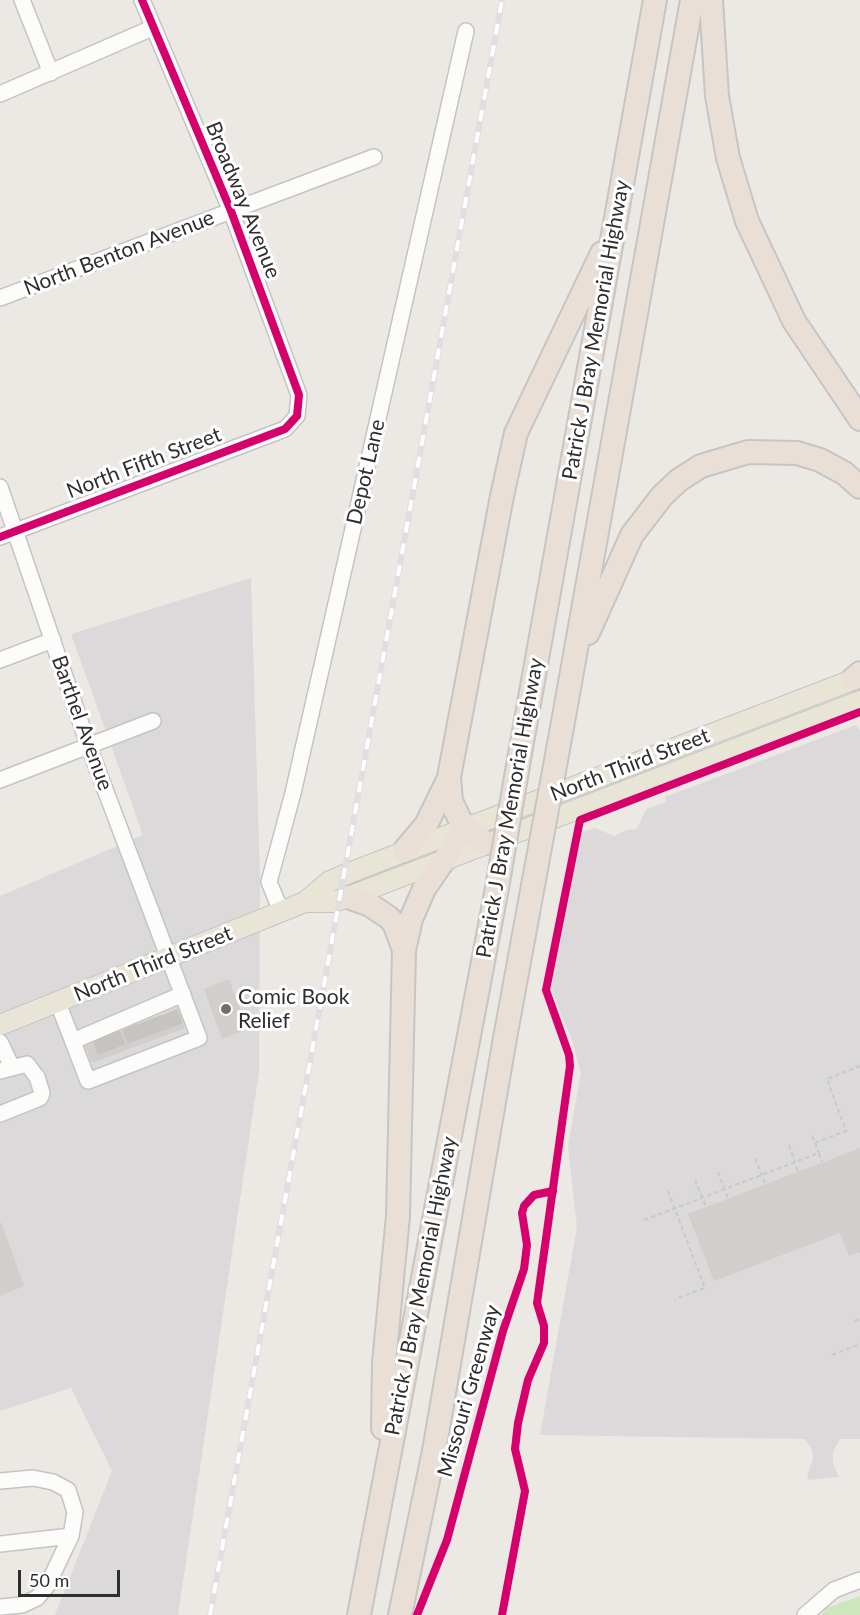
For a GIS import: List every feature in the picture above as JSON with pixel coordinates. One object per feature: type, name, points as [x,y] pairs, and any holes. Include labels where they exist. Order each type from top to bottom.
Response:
[{"type":"highway","name":"Patrick J Bray Memorial Highway","points":[[359,1615],[497,888],[655,0]]},
{"type":"highway","name":"Patrick J Bray Memorial Highway","points":[[400,1615],[434,1451],[505,1038],[692,0]]},
{"type":"highway","points":[[711,0],[717,96],[729,158],[747,221],[794,321],[860,419]]},
{"type":"highway","points":[[404,851],[426,825],[449,777],[516,433],[615,227]]},
{"type":"highway","points":[[571,674],[620,557],[632,535],[647,513],[679,480],[701,466],[723,457],[748,452],[771,451],[797,453],[820,460],[844,473],[860,487]]},
{"type":"highway","points":[[449,777],[451,801],[465,828],[487,843]]},
{"type":"highway","points":[[382,1491],[384,1363],[398,1205],[404,950],[418,902],[442,860],[465,828]]},
{"type":"highway","points":[[348,897],[369,904],[388,917],[394,923],[404,950]]},
{"type":"main road","name":"North Third Street","points":[[305,902],[333,902],[487,843],[858,683]]},
{"type":"main road","name":"North Third Street","points":[[0,1024],[58,1003],[305,902],[330,881],[404,851],[858,683]]},
{"type":"street","points":[[22,0],[51,73]]},
{"type":"street","name":"Broadway Avenue","points":[[142,0],[231,211],[299,395],[297,416]]},
{"type":"street","points":[[0,94],[152,28]]},
{"type":"street","name":"Depot Lane","points":[[281,911],[269,882],[295,781],[466,31]]},
{"type":"street","name":"North Benton Avenue","points":[[0,298],[374,158]]},
{"type":"street","name":"North Fifth Street","points":[[0,537],[285,429],[297,416]]},
{"type":"street","name":"Barthel Avenue","points":[[0,487],[89,747],[170,956],[199,1038],[180,1037],[117,1062],[88,1081],[73,1041]]},
{"type":"street","points":[[0,660],[53,640]]},
{"type":"street","points":[[0,780],[153,722]]},
{"type":"street","points":[[58,1003],[73,1041],[105,1032],[148,1015],[183,994]]},
{"type":"street","points":[[0,1042],[6,1069],[27,1065],[37,1077],[42,1093],[40,1098],[0,1114]]},
{"type":"street","points":[[0,1481],[33,1478],[53,1482],[68,1490],[75,1512],[71,1536],[47,1586],[37,1598],[22,1605],[0,1607]]},
{"type":"street","points":[[0,1544],[71,1536]]},
{"type":"street","points":[[805,1615],[834,1590],[860,1580]]},
{"type":"path","points":[[815,1143],[846,1131],[827,1078],[860,1066]]},
{"type":"path","points":[[812,1136],[822,1162]]},
{"type":"path","points":[[789,1145],[798,1172]]},
{"type":"path","points":[[644,1220],[819,1153]]},
{"type":"path","points":[[755,1158],[765,1184]]},
{"type":"path","points":[[718,1172],[728,1198]]},
{"type":"path","points":[[695,1180],[706,1207]]},
{"type":"path","points":[[668,1191],[705,1288],[675,1299]]},
{"type":"path","points":[[855,1321],[860,1319]]},
{"type":"path","points":[[832,1355],[860,1344]]},
{"type":"shaded area","points":[[251,578],[260,880],[259,1072],[178,1615],[55,1615],[112,1471],[71,1388],[0,1411],[0,896],[143,835],[71,634]]},
{"type":"shaded area","points":[[856,725],[860,731],[860,1439],[840,1439],[833,1452],[833,1463],[839,1477],[809,1480],[807,1475],[813,1460],[812,1450],[805,1439],[540,1435],[577,1227],[568,1146],[581,1073],[572,1041],[552,991],[582,832],[595,828],[614,836],[627,830],[637,829],[646,809],[666,802],[665,797]]},
{"type":"green space","points":[[860,1596],[860,1615],[821,1615],[827,1608]]},
{"type":"building","name":"Comic Book Relief","points":[[229,979],[247,1029],[222,1039],[204,989]]},
{"type":"building","points":[[178,1009],[185,1028],[92,1063],[85,1046]]},
{"type":"building","points":[[860,1148],[860,1251],[849,1256],[840,1233],[714,1281],[688,1214]]},
{"type":"building","points":[[0,1223],[24,1286],[0,1296]]},
{"type":"tunnel","points":[[170,1012],[178,1031]]},
{"type":"tunnel","points":[[156,1017],[163,1037]]},
{"type":"tunnel","points":[[143,1022],[151,1041]]},
{"type":"tunnel","points":[[129,1027],[137,1046]]},
{"type":"tunnel","points":[[113,1033],[121,1053]]},
{"type":"tunnel","points":[[100,1038],[107,1058]]},
{"type":"railway","points":[[210,1615],[502,0]]},
{"type":"cycle path","points":[[0,537],[285,429],[297,416],[299,395],[231,211],[142,0]]},
{"type":"cycle path","points":[[502,1615],[525,1491],[515,1449],[518,1423],[528,1380],[544,1343],[544,1326],[537,1303],[570,1066],[569,1055],[546,990],[580,820],[860,712]]},
{"type":"cycle path","name":"Missouri Greenway","points":[[417,1615],[447,1540],[503,1331],[524,1269],[527,1245],[522,1213],[524,1206],[534,1195],[553,1191]]},
{"type":"place","name":"Comic Book Relief","points":[[226,1009]]}]
